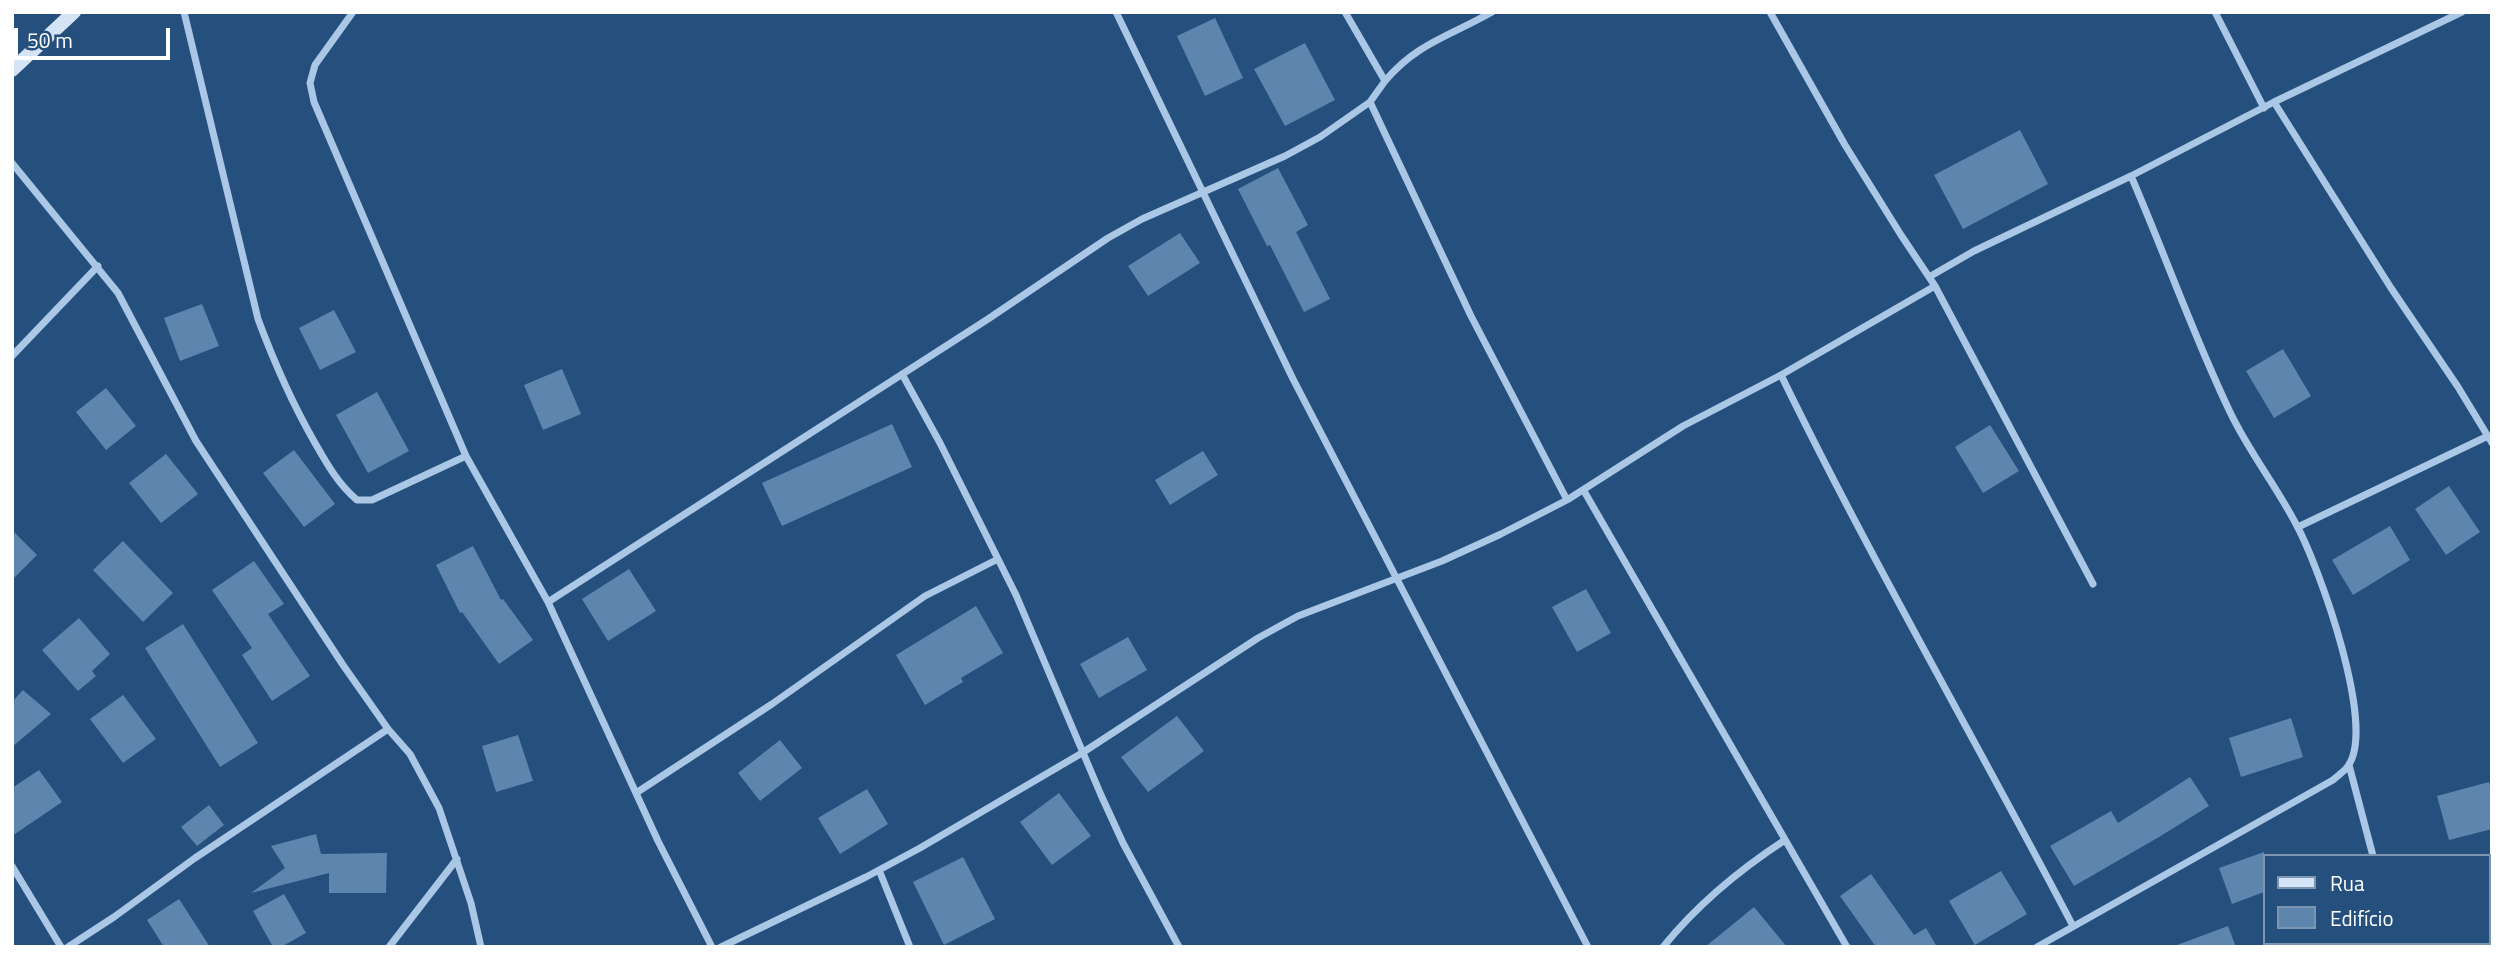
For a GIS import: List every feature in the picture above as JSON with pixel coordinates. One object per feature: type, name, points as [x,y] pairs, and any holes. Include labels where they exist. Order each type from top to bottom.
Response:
[{"type":"main road","points":[[12,70],[74,12]]},
{"type":"street","points":[[184,12],[258,319],[293,404],[329,467],[344,489],[357,500],[372,500],[466,456]]},
{"type":"street","points":[[353,12],[315,65],[310,83],[314,102],[466,456],[548,602],[636,793],[712,947]]},
{"type":"street","points":[[1116,12],[1322,438],[1588,947]]},
{"type":"street","points":[[1346,12],[1385,81]]},
{"type":"street","points":[[548,602],[1108,238],[1142,219],[1285,156],[1320,137],[1370,102],[1398,66],[1422,47],[1492,12]]},
{"type":"street","points":[[1770,12],[1845,145],[1936,286],[2093,584]]},
{"type":"street","points":[[2215,12],[2264,108]]},
{"type":"street","points":[[1929,277],[1974,251],[2132,176],[2274,103],[2462,12]]},
{"type":"street","points":[[1370,102],[1471,316],[1567,500]]},
{"type":"street","points":[[2274,103],[2490,440],[2298,527]]},
{"type":"street","points":[[12,163],[98,266],[128,311],[196,441],[343,665],[388,729],[410,754],[426,780],[457,859],[481,947]]},
{"type":"street","points":[[2037,947],[2333,780],[2349,765],[2355,748],[2356,727],[2352,696],[2340,636],[2324,587],[2298,527],[2249,449],[2229,411],[2197,340],[2132,176]]},
{"type":"street","points":[[12,356],[98,266]]},
{"type":"street","points":[[721,947],[879,870],[1082,753],[1258,638],[1298,616],[1442,561],[1567,500],[1683,426],[1782,375],[1936,286]]},
{"type":"street","points":[[902,374],[998,559],[1123,843],[1179,947]]},
{"type":"street","points":[[1782,375],[1816,447],[1892,591],[1992,771],[2073,926]]},
{"type":"street","points":[[1584,491],[1847,947]]},
{"type":"street","points":[[636,793],[784,696],[925,596],[998,559]]},
{"type":"street","points":[[68,947],[388,729]]},
{"type":"street","points":[[2349,765],[2372,854]]},
{"type":"street","points":[[1663,947],[1694,912],[1752,862],[1784,840]]},
{"type":"street","points":[[389,947],[457,859]]},
{"type":"street","points":[[12,866],[61,947]]},
{"type":"street","points":[[879,870],[911,947]]},
{"type":"building","points":[[1215,18],[1243,78],[1205,96],[1177,36]]},
{"type":"building","points":[[1305,43],[1335,100],[1285,126],[1254,69]]},
{"type":"building","points":[[2020,130],[2048,184],[1963,229],[1934,175]]},
{"type":"building","points":[[1278,168],[1308,225],[1296,232],[1330,299],[1304,312],[1238,189]]},
{"type":"building","points":[[1180,233],[1200,263],[1148,296],[1128,266]]},
{"type":"building","points":[[202,304],[219,346],[180,361],[164,318]]},
{"type":"building","points":[[334,310],[356,352],[320,370],[299,328]]},
{"type":"building","points":[[2283,349],[2311,396],[2274,418],[2246,371]]},
{"type":"building","points":[[562,369],[581,414],[543,430],[524,385]]},
{"type":"building","points":[[106,388],[136,426],[106,450],[76,412]]},
{"type":"building","points":[[377,392],[409,451],[368,473],[336,415]]},
{"type":"building","points":[[892,424],[912,467],[782,526],[762,483]]},
{"type":"building","points":[[1990,425],[2019,471],[1983,493],[1955,447]]},
{"type":"building","points":[[294,450],[335,504],[304,527],[263,473]]},
{"type":"building","points":[[1203,451],[1218,475],[1170,505],[1155,480]]},
{"type":"building","points":[[166,454],[198,494],[161,523],[129,483]]},
{"type":"building","points":[[2449,486],[2480,532],[2446,555],[2415,509]]},
{"type":"building","points":[[2390,526],[2410,560],[2353,595],[2332,560]]},
{"type":"building","points":[[12,530],[37,555],[12,580]]},
{"type":"building","points":[[123,541],[173,593],[143,622],[93,570]]},
{"type":"building","points":[[473,546],[501,600],[503,599],[533,640],[499,664],[462,612],[460,613],[436,565]]},
{"type":"building","points":[[254,561],[284,604],[268,614],[310,676],[272,701],[242,655],[252,648],[212,590]]},
{"type":"building","points":[[629,569],[656,611],[608,641],[582,599]]},
{"type":"building","points":[[1586,589],[1611,633],[1577,652],[1552,607]]},
{"type":"building","points":[[976,606],[1003,653],[961,678],[963,682],[925,705],[896,655]]},
{"type":"building","points":[[79,618],[110,654],[92,671],[96,676],[78,691],[42,650]]},
{"type":"building","points":[[183,624],[258,743],[220,767],[145,648]]},
{"type":"building","points":[[1128,637],[1147,670],[1099,698],[1080,664]]},
{"type":"building","points":[[23,690],[51,714],[12,747],[12,702]]},
{"type":"building","points":[[123,695],[156,739],[123,763],[90,719]]},
{"type":"building","points":[[1177,716],[1204,751],[1148,792],[1121,757]]},
{"type":"building","points":[[2291,718],[2303,757],[2241,777],[2229,738]]},
{"type":"building","points":[[518,735],[533,781],[496,792],[482,746]]},
{"type":"building","points":[[780,740],[802,768],[760,801],[738,773]]},
{"type":"building","points":[[39,770],[62,802],[12,836],[12,788]]},
{"type":"building","points":[[2190,777],[2209,806],[2074,886],[2050,846],[2111,811],[2118,823]]},
{"type":"building","points":[[2489,782],[2492,794],[2492,829],[2449,840],[2437,796]]},
{"type":"building","points":[[867,789],[888,824],[840,854],[818,818]]},
{"type":"building","points":[[1059,793],[1091,836],[1052,865],[1020,822]]},
{"type":"building","points":[[209,805],[224,825],[197,846],[181,827]]},
{"type":"building","points":[[316,834],[321,854],[387,853],[386,893],[329,893],[329,873],[251,893],[285,868],[271,846]]},
{"type":"building","points":[[2264,852],[2262,893],[2232,904],[2219,868]]},
{"type":"building","points":[[963,857],[995,919],[944,945],[913,882]]},
{"type":"building","points":[[2001,871],[2027,914],[1975,945],[1949,901]]},
{"type":"building","points":[[1871,874],[1914,935],[1926,928],[1937,947],[1876,947],[1840,896]]},
{"type":"building","points":[[284,894],[306,933],[281,947],[273,947],[253,911]]},
{"type":"building","points":[[179,899],[210,947],[164,947],[147,920]]},
{"type":"building","points":[[1754,907],[1787,947],[1705,947]]},
{"type":"building","points":[[2228,926],[2236,947],[2177,947],[2177,945]]}]
